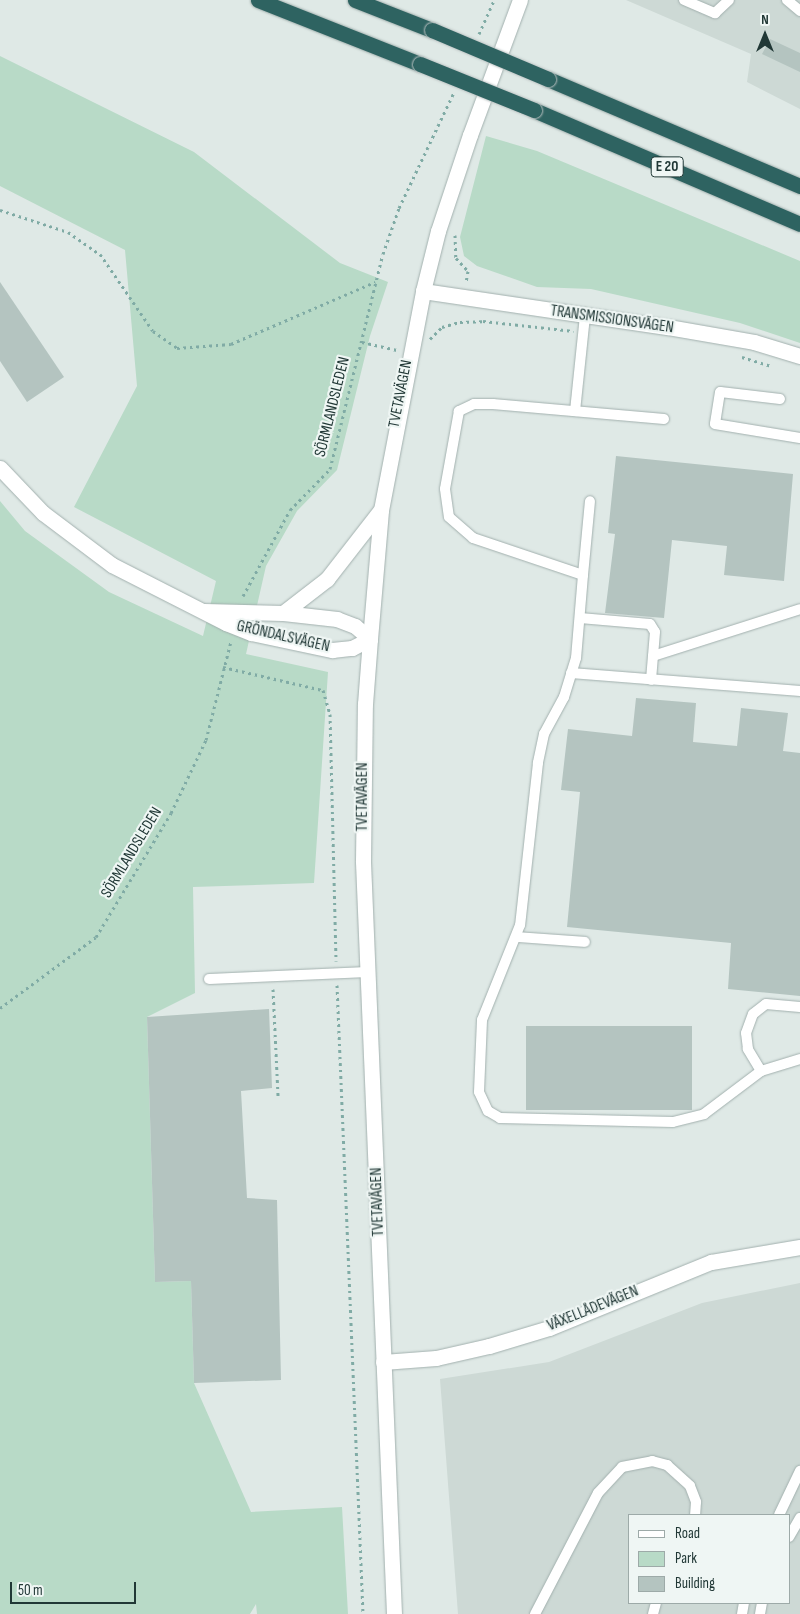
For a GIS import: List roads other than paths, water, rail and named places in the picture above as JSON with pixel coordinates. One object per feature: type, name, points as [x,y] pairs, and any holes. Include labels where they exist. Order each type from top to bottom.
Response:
[{"type":"highway","name":"E 20","points":[[258,0],[534,110],[800,224]]},
{"type":"highway","name":"E 20","points":[[355,0],[548,78],[800,186]]},
{"type":"main road","name":"TVETAVÄGEN","points":[[394,1614],[362,785],[370,639],[381,510],[423,291],[467,144],[520,0]]},
{"type":"main road","name":"TRANSMISSIONSVÄGEN","points":[[423,291],[754,342],[800,356]]},
{"type":"main road","name":"GRÖNDALSVÄGEN","points":[[0,468],[42,513],[112,565],[204,611],[251,633],[332,650],[352,648],[370,639],[355,626],[337,619],[283,613],[204,611]]},
{"type":"main road","points":[[283,613],[327,579],[357,545],[381,510]]},
{"type":"main road","name":"VÄXELLÅDEVÄGEN","points":[[383,1362],[436,1358],[489,1346],[558,1324],[711,1262],[800,1247]]},
{"type":"lane","points":[[684,0],[715,13],[729,0]]},
{"type":"lane","points":[[787,0],[800,11]]},
{"type":"lane","points":[[575,411],[585,316]]},
{"type":"lane","points":[[780,399],[720,392],[715,424],[800,438]]},
{"type":"lane","points":[[583,574],[473,538],[449,517],[444,500],[459,411],[474,404],[493,404],[664,419]]},
{"type":"lane","points":[[590,501],[576,658],[564,697],[544,734],[538,763],[516,937],[488,998],[479,1039],[479,1092],[488,1111],[500,1118],[690,1120],[704,1114],[761,1071],[800,1059]]},
{"type":"lane","points":[[653,656],[800,609]]},
{"type":"lane","points":[[580,618],[650,624],[655,632],[651,680]]},
{"type":"lane","points":[[571,674],[800,692]]},
{"type":"lane","points":[[516,937],[585,942]]},
{"type":"lane","points":[[209,979],[368,972]]},
{"type":"lane","points":[[761,1071],[748,1049],[746,1033],[753,1014],[766,1004],[800,1007]]},
{"type":"lane","points":[[535,1614],[598,1493],[622,1467],[652,1461],[667,1465],[690,1486],[696,1502],[695,1514]]},
{"type":"lane","points":[[779,1514],[800,1471]]},
{"type":"lane","points":[[790,1535],[800,1518]]}]
